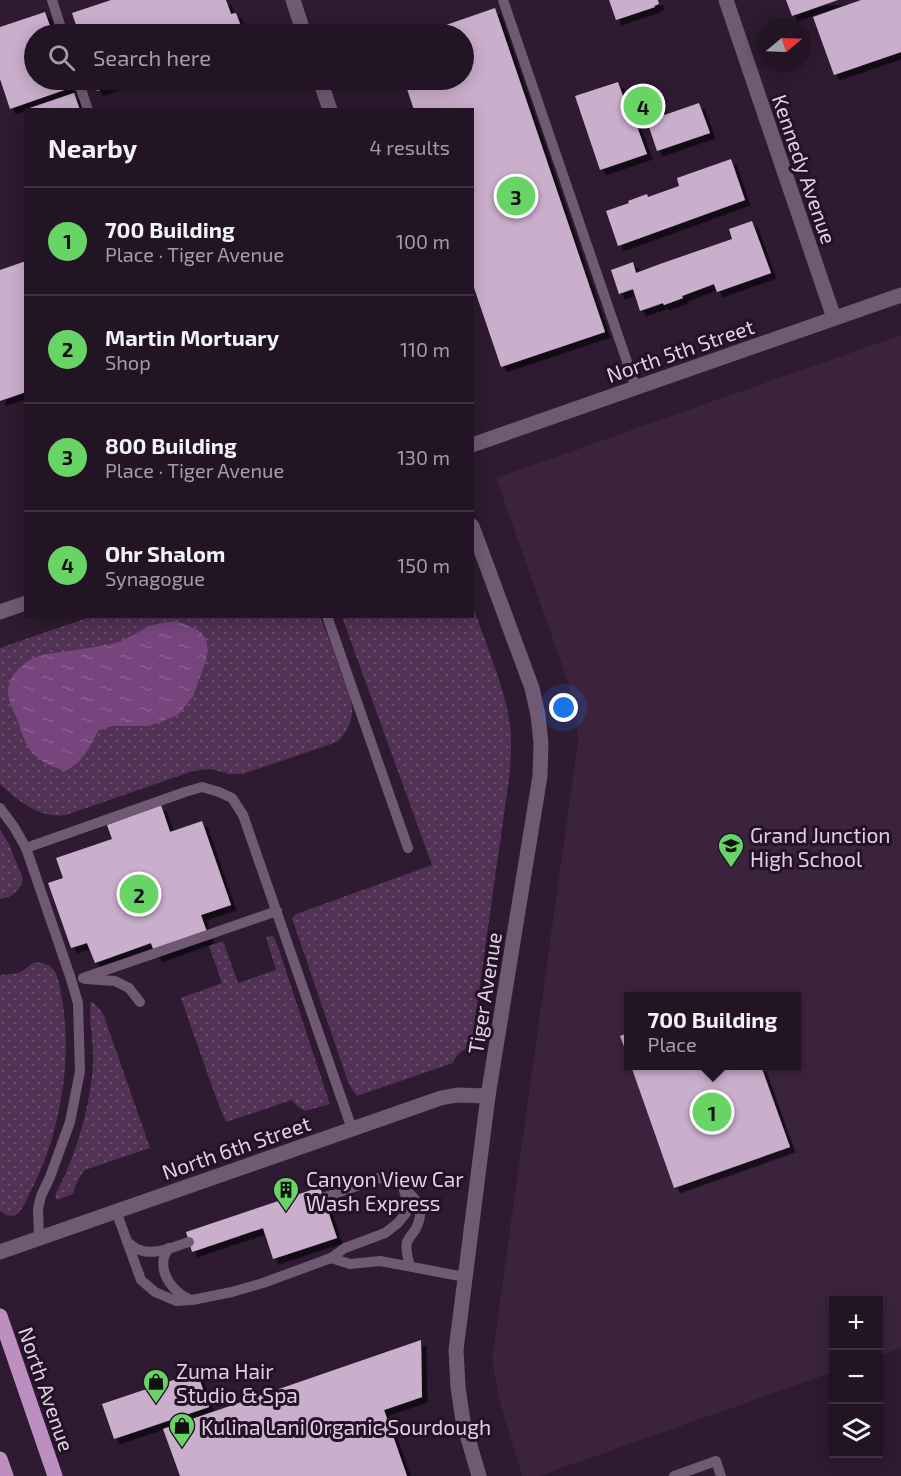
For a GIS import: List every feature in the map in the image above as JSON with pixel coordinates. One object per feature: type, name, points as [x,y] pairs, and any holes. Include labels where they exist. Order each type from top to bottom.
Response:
[{"type":"main road","name":"North Avenue","points":[[0,1316],[55,1476]]},
{"type":"main road","points":[[0,1459],[6,1476]]},
{"type":"street","points":[[293,0],[301,24]]},
{"type":"street","name":"Kennedy Avenue","points":[[726,0],[834,318]]},
{"type":"street","points":[[323,90],[329,108]]},
{"type":"street","name":"North 5th Street","points":[[474,444],[901,295]]},
{"type":"street","name":"Tiger Avenue","points":[[474,530],[532,688],[541,743],[540,776],[488,1096],[456,1350],[463,1421],[479,1476]]},
{"type":"street","points":[[0,612],[24,604]]},
{"type":"street","name":"North 6th Street","points":[[0,1252],[441,1098],[457,1095],[488,1096]]},
{"type":"lane","points":[[52,0],[60,24]]},
{"type":"lane","points":[[503,0],[636,388]]},
{"type":"lane","points":[[81,90],[87,108]]},
{"type":"lane","points":[[328,618],[408,848]]},
{"type":"lane","points":[[26,848],[202,787],[232,798],[243,815],[352,1129]]},
{"type":"lane","points":[[0,808],[26,848],[78,1003],[80,1071],[70,1122],[41,1196],[38,1209],[39,1238]]},
{"type":"lane","points":[[83,978],[277,911]]},
{"type":"lane","points":[[70,976],[115,981],[129,988],[140,1002]]},
{"type":"lane","points":[[324,1198],[380,1178],[392,1180],[403,1187],[415,1197],[420,1209],[420,1218],[406,1244],[410,1266]]},
{"type":"lane","points":[[116,1211],[141,1280],[155,1292],[176,1301],[192,1300],[223,1295],[252,1286],[331,1258],[345,1248],[385,1233],[399,1223],[406,1214],[407,1200],[403,1187]]},
{"type":"lane","points":[[127,1242],[139,1250],[151,1252],[189,1242]]},
{"type":"lane","points":[[169,1248],[164,1257],[164,1271],[169,1284],[179,1294],[192,1300]]},
{"type":"lane","points":[[331,1258],[350,1264],[380,1261],[465,1277]]},
{"type":"lane","points":[[674,1476],[716,1461],[721,1476]]},
{"type":"shaded area","name":"Grand Junction High School","points":[[901,335],[901,1348],[883,1355],[883,1296],[829,1296],[829,1373],[539,1476],[522,1476],[499,1399],[492,1359],[578,741],[570,689],[496,478]]},
{"type":"shaded area","points":[[474,610],[504,694],[510,724],[511,748],[510,772],[471,1048],[460,1053],[453,1063],[357,1096],[349,1085],[292,918],[296,914],[432,865],[342,618],[474,618]]},
{"type":"shaded area","points":[[87,618],[320,618],[350,698],[352,713],[345,733],[337,742],[243,774],[229,774],[211,769],[193,771],[66,815],[56,816],[30,807],[0,784],[0,648]]},
{"type":"shaded area","points":[[0,829],[9,844],[23,879],[15,893],[0,899]]},
{"type":"shaded area","points":[[266,937],[274,937],[279,950],[330,1104],[305,1111],[292,1100],[226,1122],[181,998],[222,983],[209,946],[223,941],[238,983],[276,970]]},
{"type":"shaded area","points":[[35,962],[52,968],[59,983],[64,1011],[66,1045],[64,1080],[52,1139],[44,1162],[23,1207],[17,1214],[10,1216],[0,1211],[0,975],[19,973]]},
{"type":"shaded area","points":[[91,1001],[104,1016],[150,1148],[85,1170],[73,1194],[57,1200],[55,1195],[70,1164],[86,1113],[92,1078]]},
{"type":"water","points":[[177,621],[198,630],[206,639],[208,650],[193,696],[179,714],[148,726],[112,726],[99,730],[82,758],[65,771],[46,763],[33,754],[25,741],[8,695],[13,675],[21,666],[39,656],[113,644],[150,626]]},
{"type":"building","points":[[111,0],[226,0],[231,14],[236,13],[240,24],[76,24],[72,13]]},
{"type":"building","points":[[609,0],[658,0],[659,4],[616,20]]},
{"type":"building","points":[[786,0],[838,0],[792,16]]},
{"type":"building","points":[[861,0],[901,0],[901,52],[834,75],[813,17]]},
{"type":"building","points":[[495,8],[605,332],[501,367],[474,288],[474,108],[413,108],[407,90],[474,90],[474,24],[449,24]]},
{"type":"building","points":[[45,12],[49,24],[24,24],[24,90],[64,90],[10,109],[0,79],[0,27]]},
{"type":"building","points":[[618,82],[632,122],[635,121],[647,154],[600,170],[575,96]]},
{"type":"building","points":[[74,93],[79,108],[30,108]]},
{"type":"building","points":[[699,103],[710,133],[657,151],[647,121]]},
{"type":"building","points":[[731,159],[745,200],[618,246],[606,211],[647,194],[648,197],[679,186],[677,178]]},
{"type":"building","points":[[752,221],[771,273],[717,292],[714,284],[664,305],[663,303],[640,311],[633,289],[619,294],[611,270],[633,262],[636,273],[732,239],[729,229]]},
{"type":"building","points":[[24,262],[24,393],[0,401],[0,270]]},
{"type":"building","points":[[161,805],[170,832],[202,821],[231,905],[201,915],[209,938],[156,957],[151,943],[95,963],[87,943],[71,948],[48,883],[63,878],[56,858],[112,839],[107,825]]},
{"type":"building","points":[[624,1034],[624,1046],[620,1036]]},
{"type":"building","points":[[632,1070],[762,1070],[790,1147],[674,1188]]},
{"type":"building","name":"Canyon View Car Wash Express","points":[[320,1187],[337,1238],[273,1259],[263,1228],[192,1252],[186,1232]]},
{"type":"building","points":[[421,1340],[422,1397],[384,1410],[407,1476],[180,1476],[163,1429]]},
{"type":"building","name":"Zuma Hair Studio & Spa","points":[[197,1372],[209,1407],[114,1439],[102,1404]]},
{"type":"place","name":"Ohr Shalom","points":[[643,106]]},
{"type":"place","name":"800 Building","points":[[516,196]]},
{"type":"place","name":"Grand Junction High School","points":[[731,869]]},
{"type":"place","name":"Martin Mortuary","points":[[139,894]]},
{"type":"place","name":"700 Building","points":[[712,1112]]},
{"type":"place","name":"Canyon View Car Wash Express","points":[[286,1213]]},
{"type":"place","name":"Zuma Hair Studio & Spa","points":[[156,1405]]},
{"type":"place","name":"Kulina Lani Organic Sourdough","points":[[182,1449]]}]
